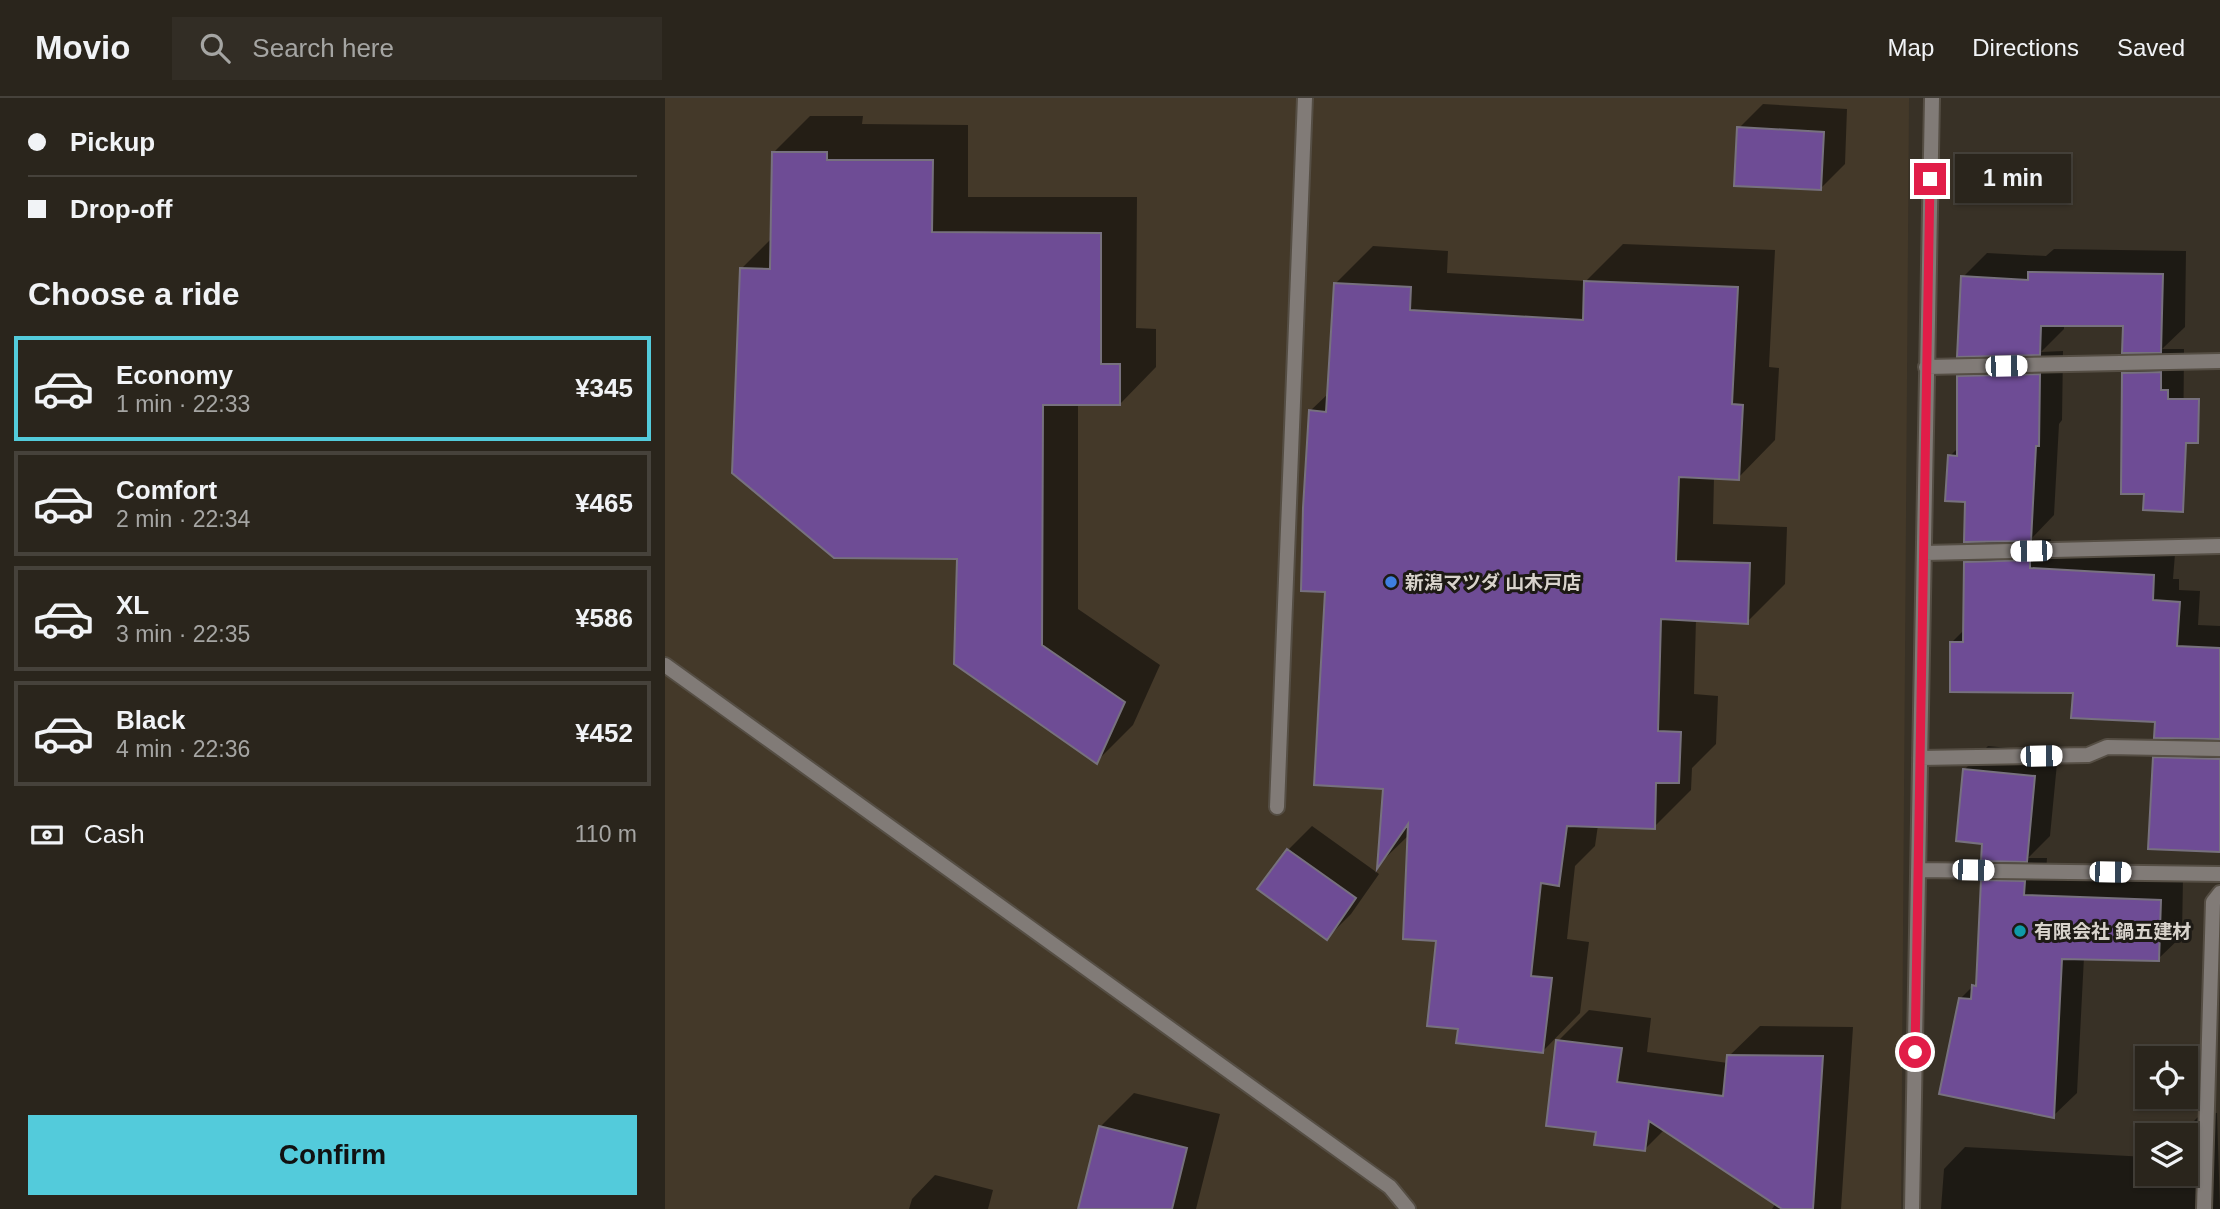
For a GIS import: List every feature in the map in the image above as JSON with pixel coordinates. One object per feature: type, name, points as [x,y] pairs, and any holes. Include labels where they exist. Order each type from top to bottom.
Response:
[{"type":"street","points":[[1277,807],[1305,98]]},
{"type":"street","points":[[1912,1209],[1932,98]]},
{"type":"street","points":[[1926,367],[2220,361]]},
{"type":"street","points":[[1924,553],[2220,546]]},
{"type":"street","points":[[665,665],[1390,1187],[1408,1209]]},
{"type":"street","points":[[1920,758],[2088,755],[2107,747],[2220,749]]},
{"type":"street","points":[[1918,870],[2220,874]]},
{"type":"street","points":[[2204,1209],[2213,902],[2220,893]]},
{"type":"shaded area","points":[[665,98],[1909,98],[1901,1209],[665,1209]]},
{"type":"building","points":[[1737,127],[1824,132],[1821,190],[1734,186]]},
{"type":"building","points":[[772,152],[827,152],[827,160],[933,160],[932,232],[1101,233],[1101,364],[1120,364],[1120,405],[1043,405],[1042,645],[1125,702],[1097,764],[954,664],[957,559],[834,558],[732,473],[740,268],[770,269]]},
{"type":"building","points":[[2028,272],[2163,274],[2161,353],[2122,353],[2123,326],[2041,326],[2040,355],[1957,357],[1961,276],[2028,280]]},
{"type":"building","points":[[1584,281],[1738,287],[1732,404],[1743,405],[1739,480],[1679,477],[1676,561],[1750,563],[1748,624],[1661,619],[1658,731],[1681,732],[1679,783],[1656,783],[1655,829],[1567,826],[1559,886],[1541,883],[1531,976],[1552,978],[1543,1053],[1456,1043],[1458,1029],[1427,1026],[1436,941],[1403,939],[1408,824],[1377,869],[1383,789],[1314,785],[1325,592],[1301,591],[1303,508],[1309,410],[1326,412],[1334,283],[1411,287],[1410,310],[1583,320]]},
{"type":"building","points":[[2161,372],[2161,390],[2168,390],[2168,399],[2199,399],[2198,443],[2186,443],[2183,512],[2143,510],[2144,494],[2121,494],[2122,373]]},
{"type":"building","points":[[2040,374],[2039,446],[2036,446],[2031,541],[1964,542],[1965,502],[1945,501],[1948,455],[1957,456],[1957,376]]},
{"type":"building","points":[[2030,560],[2030,568],[2154,575],[2153,600],[2180,602],[2177,646],[2220,648],[2220,739],[2154,738],[2155,722],[2071,718],[2073,693],[1950,692],[1950,642],[1963,642],[1964,562]]},
{"type":"building","points":[[2153,757],[2220,759],[2220,852],[2148,849]]},
{"type":"building","points":[[1963,769],[2035,776],[2027,862],[1981,861],[1982,844],[1956,841]]},
{"type":"building","points":[[1287,849],[1356,898],[1327,940],[1257,889]]},
{"type":"building","points":[[1981,880],[2025,881],[2024,895],[2161,900],[2159,961],[2062,959],[2054,1118],[1939,1094],[1959,998],[1971,999],[1972,985],[1976,986]]},
{"type":"building","points":[[1556,1040],[1622,1048],[1617,1082],[1723,1096],[1727,1055],[1823,1056],[1813,1209],[1782,1209],[1649,1121],[1645,1151],[1594,1145],[1596,1132],[1546,1126]]},
{"type":"building","points":[[1099,1126],[1187,1148],[1172,1209],[1078,1209]]},
{"type":"place","name":"新潟マツダ 山木戸店","points":[[1391,582]]},
{"type":"place","name":"有限会社 鍋五建材","points":[[2020,931]]},
{"type":"route","points":[[1915,1052],[1930,179]]}]
